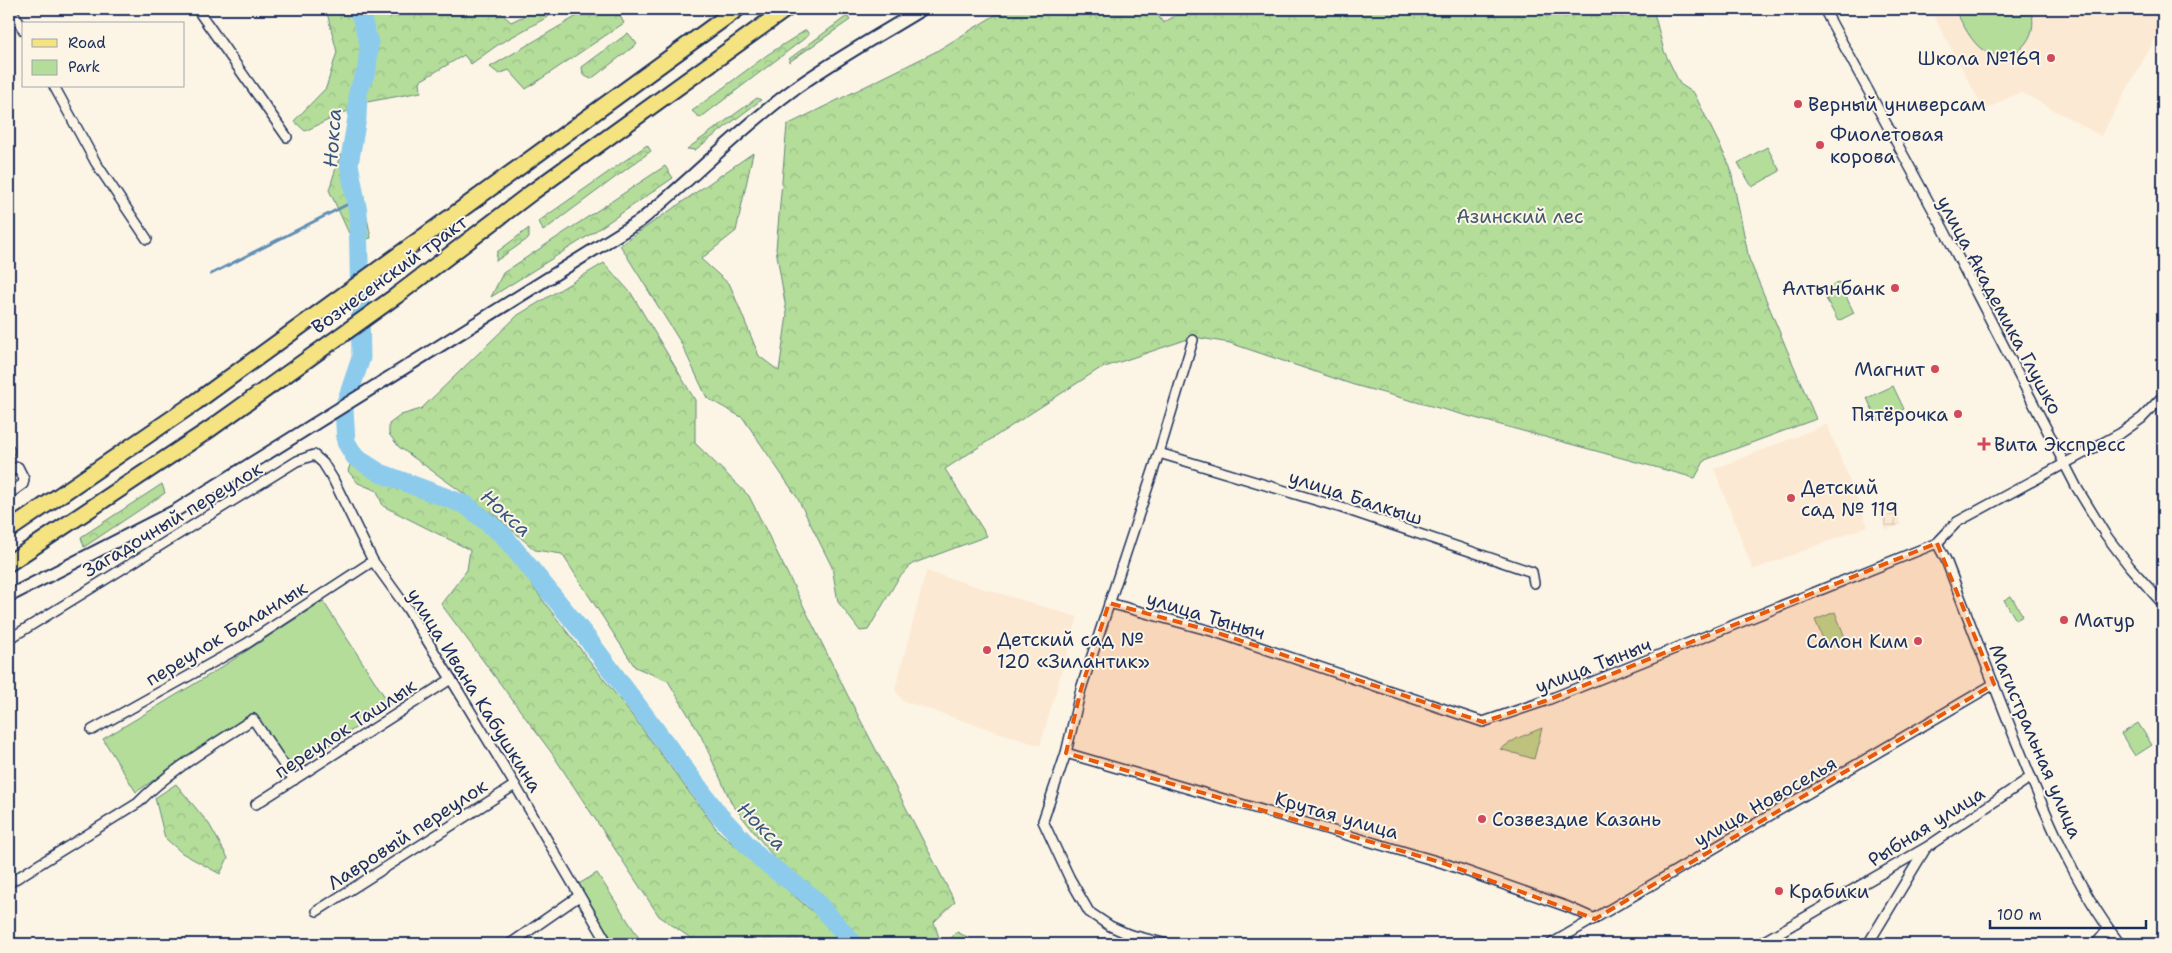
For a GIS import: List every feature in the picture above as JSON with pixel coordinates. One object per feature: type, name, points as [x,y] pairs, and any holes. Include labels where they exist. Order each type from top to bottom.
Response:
[{"type":"main road","name":"Вознесенский тракт","points":[[9,530],[196,402],[737,9]]},
{"type":"main road","name":"Вознесенский тракт","points":[[9,563],[210,429],[396,296],[531,193],[786,9]]},
{"type":"street","points":[[11,9],[22,28]]},
{"type":"street","points":[[197,9],[287,137]]},
{"type":"street","points":[[9,596],[175,511],[640,221],[678,191],[746,128],[790,92],[922,9]]},
{"type":"street","name":"улица Академика Глушко","points":[[1824,9],[1944,230],[2064,464],[2105,534],[2130,567],[2163,604]]},
{"type":"street","points":[[55,88],[96,163],[147,239]]},
{"type":"street","points":[[1167,944],[1128,934],[1110,926],[1089,912],[1069,877],[1043,821],[1066,754],[1081,689],[1159,453],[1193,340]]},
{"type":"street","name":"улица Тыныч","points":[[1109,603],[1215,632],[1483,722],[1545,701],[1936,543],[1957,522],[2121,434],[2142,418],[2163,396]]},
{"type":"street","name":"улица Балкыш","points":[[1159,453],[1342,508],[1532,572],[1534,583]]},
{"type":"street","name":"улица Ивана Кабушкина","points":[[314,455],[323,463],[334,479],[373,561],[407,608],[451,679],[608,944]]},
{"type":"street","name":"Загадочный переулок","points":[[9,639],[297,461],[314,455]]},
{"type":"street","points":[[9,472],[18,467],[24,479],[23,484],[9,494]]},
{"type":"street","name":"Магистральная улица","points":[[1936,543],[1946,560],[2031,777],[2076,877],[2108,929],[2120,944]]},
{"type":"street","name":"переулок Баланлык","points":[[92,730],[246,644],[373,561]]},
{"type":"street","name":"переулок Ташлык","points":[[256,804],[451,679]]},
{"type":"street","name":"улица Новоселья","points":[[1551,944],[1994,684]]},
{"type":"street","points":[[9,883],[138,803],[154,787],[253,719],[294,780]]},
{"type":"street","name":"Крутая улица","points":[[1066,754],[1443,863],[1568,907],[1594,920]]},
{"type":"street","name":"Рыбная улица","points":[[1759,944],[1927,847],[2031,777]]},
{"type":"street","name":"Лавровый переулок","points":[[317,911],[515,785]]},
{"type":"street","points":[[1868,944],[1927,847]]},
{"type":"street","points":[[510,944],[579,896]]},
{"type":"street","points":[[2096,944],[2108,929]]},
{"type":"highlighted area","points":[[1937,543],[1994,684],[1595,919],[1443,863],[1066,753],[1081,689],[1109,603],[1215,632],[1483,722],[1545,701]]},
{"type":"shaded area","name":"Школа №169","points":[[1930,9],[2163,9],[2163,25],[2101,136],[2021,92],[1984,110]]},
{"type":"shaded area","name":"Детский сад № 119","points":[[1827,424],[1868,526],[1753,570],[1714,469]]},
{"type":"shaded area","points":[[1896,512],[1901,524],[1886,530],[1881,518]]},
{"type":"shaded area","name":"Детский сад № 120 «Зилантик»","points":[[926,571],[1078,617],[1040,746],[903,701],[895,690]]},
{"type":"green space","points":[[326,9],[496,9],[511,22],[538,9],[562,9],[499,44],[471,64],[464,55],[420,81],[421,92],[367,102],[305,131],[294,121],[326,88],[337,52]]},
{"type":"green space","points":[[589,9],[616,9],[624,23],[526,89],[509,70],[499,74],[490,67]]},
{"type":"green space","name":"Азинский лес","points":[[1005,9],[1154,9],[1163,23],[1187,9],[1653,9],[1664,51],[1680,84],[1694,93],[1730,166],[1749,259],[1816,419],[1705,460],[1695,478],[1354,385],[1230,343],[1194,337],[1099,369],[945,469],[987,536],[912,564],[898,579],[868,630],[860,631],[838,602],[832,567],[797,497],[743,418],[707,398],[681,343],[620,245],[753,153],[736,231],[701,259],[730,285],[759,356],[779,371],[787,315],[776,249],[787,125],[935,52]]},
{"type":"green space","points":[[1954,9],[2030,9],[2033,19],[2032,29],[2029,38],[2015,52],[1996,56],[1986,52],[1976,44]]},
{"type":"green space","points":[[847,16],[850,20],[789,62],[789,59]]},
{"type":"green space","points":[[806,30],[809,35],[700,118],[692,111],[767,55]]},
{"type":"green space","points":[[628,33],[637,44],[591,79],[583,75],[582,67]]},
{"type":"green space","points":[[757,98],[761,100],[695,150],[687,149]]},
{"type":"green space","points":[[647,145],[651,151],[543,231],[539,221]]},
{"type":"green space","points":[[1767,147],[1780,171],[1752,187],[1738,163]]},
{"type":"green space","points":[[340,155],[353,156],[371,238],[353,242],[329,190]]},
{"type":"green space","points":[[665,166],[673,178],[588,236],[491,297],[503,273]]},
{"type":"green space","points":[[529,228],[529,238],[496,261],[497,252]]},
{"type":"green space","points":[[604,263],[631,293],[695,400],[695,443],[749,496],[848,696],[955,902],[934,922],[941,944],[867,944],[830,919],[797,887],[732,804],[701,736],[668,681],[635,667],[562,554],[535,550],[498,518],[399,447],[389,434],[389,424],[401,415],[421,409],[518,315]]},
{"type":"green space","points":[[1839,282],[1854,313],[1838,321],[1822,291]]},
{"type":"green space","points":[[1893,386],[1904,409],[1877,421],[1867,398]]},
{"type":"green space","points":[[352,459],[372,476],[417,490],[464,510],[499,538],[547,606],[638,723],[718,831],[851,944],[699,944],[659,916],[551,752],[441,604],[467,570],[470,550],[383,506],[377,491],[358,483],[348,471]]},
{"type":"green space","points":[[162,484],[165,493],[84,547],[81,537]]},
{"type":"green space","points":[[2011,596],[2023,616],[2016,620],[2004,600]]},
{"type":"green space","points":[[323,601],[390,705],[292,770],[254,713],[136,792],[103,739],[211,674]]},
{"type":"green space","points":[[1835,612],[1846,640],[1827,648],[1815,620]]},
{"type":"green space","points":[[2138,723],[2152,745],[2135,756],[2121,734]]},
{"type":"green space","points":[[1542,728],[1534,759],[1500,749],[1518,738]]},
{"type":"green space","points":[[176,784],[209,824],[228,858],[220,874],[182,853],[165,838],[155,798]]},
{"type":"green space","points":[[597,873],[639,938],[629,944],[615,944],[577,885]]},
{"type":"green space","points":[[957,932],[967,937],[970,944],[945,944]]},
{"type":"waterway","name":"Нокса","points":[[357,9],[369,43],[367,69],[358,92],[357,118],[349,164],[358,212],[361,358],[344,408],[346,442],[355,457],[380,473],[466,505],[503,535],[584,634],[719,815],[762,860],[812,897],[854,944]]},
{"type":"waterway","points":[[211,274],[356,200]]},
{"type":"place","name":"Школа №169","points":[[2051,58]]},
{"type":"place","name":"Верный универсам","points":[[1798,104]]},
{"type":"place","name":"Фиолетовая корова","points":[[1820,145]]},
{"type":"place","name":"Алтынбанк","points":[[1895,288]]},
{"type":"place","name":"Магнит","points":[[1935,369]]},
{"type":"place","name":"Пятёрочка","points":[[1958,414]]},
{"type":"place","name":"Вита Экспресс","points":[[1984,444]]},
{"type":"place","name":"Детский сад № 119","points":[[1791,498]]},
{"type":"place","name":"Матур","points":[[2064,620]]},
{"type":"place","name":"Салон Ким","points":[[1918,641]]},
{"type":"place","name":"Детский сад № 120 «Зилантик»","points":[[987,650]]},
{"type":"place","name":"Созвездие Казань","points":[[1482,819]]},
{"type":"place","name":"Крабики","points":[[1779,891]]}]
